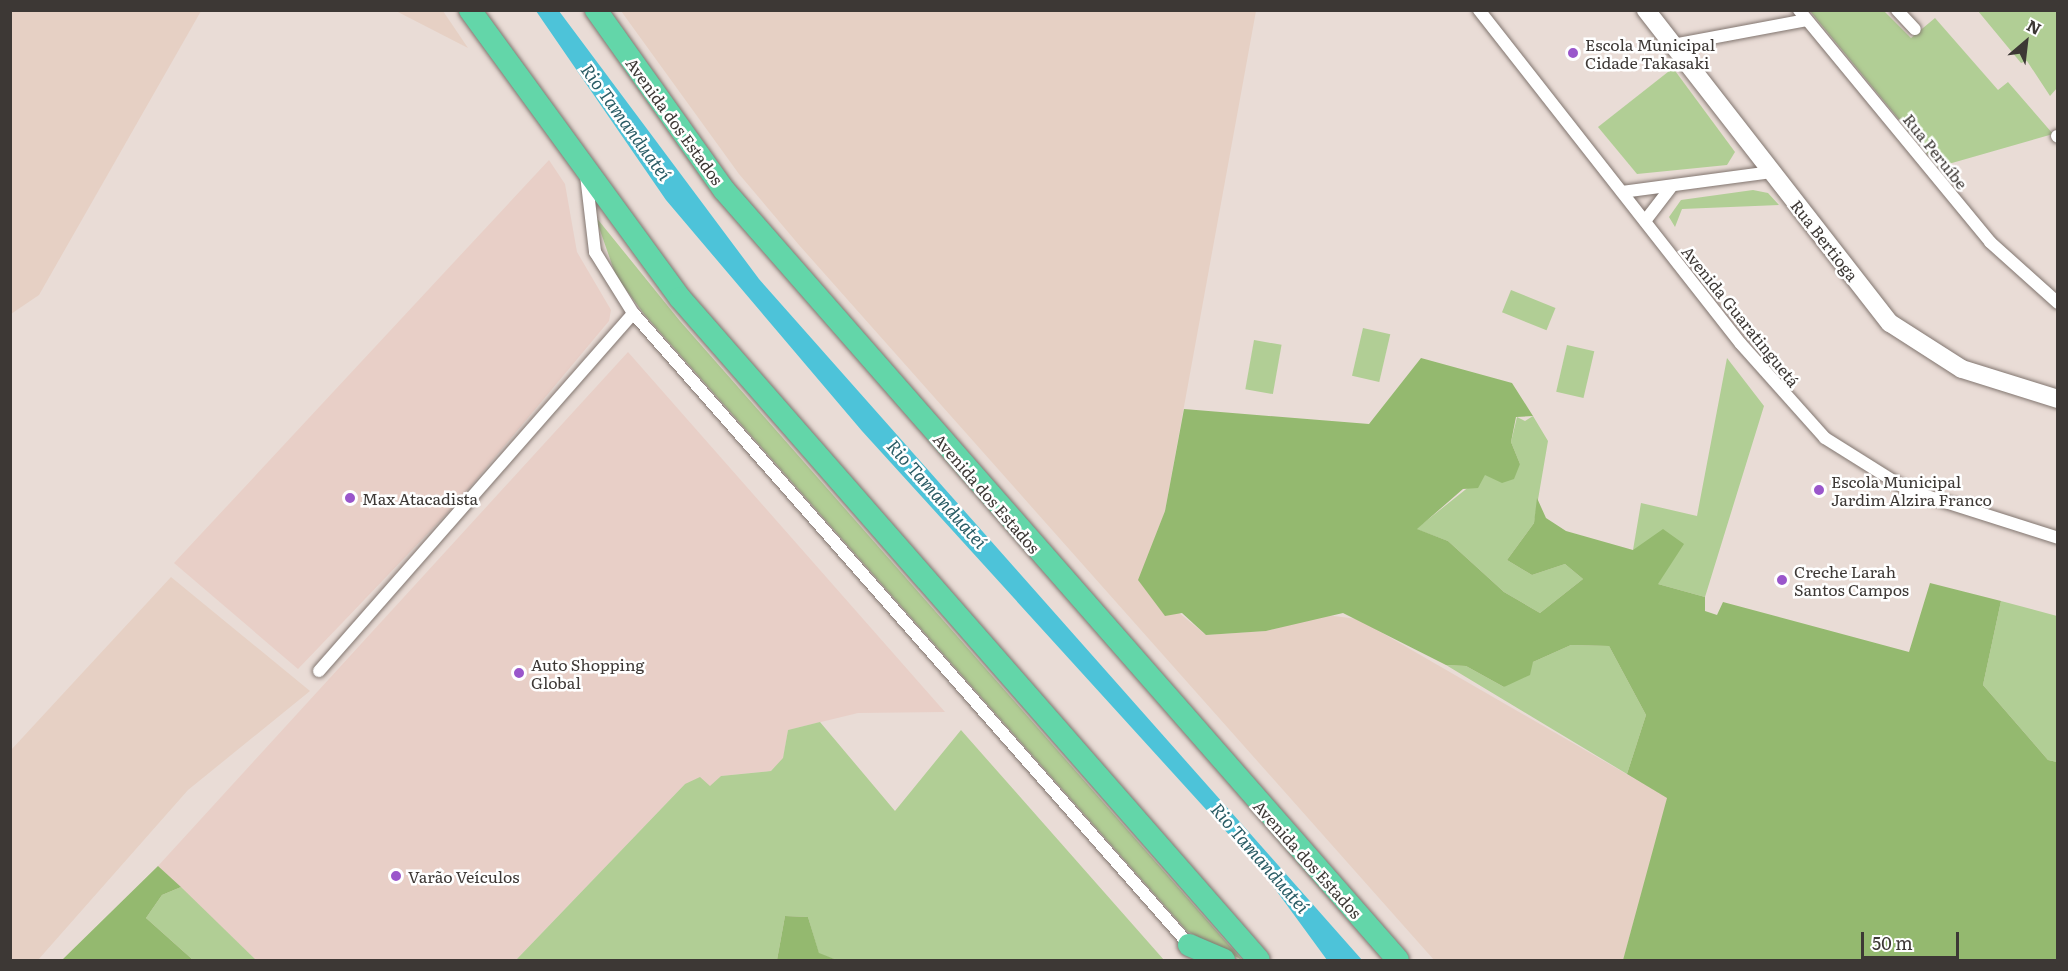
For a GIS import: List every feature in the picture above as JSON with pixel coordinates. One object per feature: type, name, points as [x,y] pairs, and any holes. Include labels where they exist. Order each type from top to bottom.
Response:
[{"type":"highway","points":[[470,10],[586,175],[680,298],[1259,960]]},
{"type":"highway","name":"Avenida dos Estados","points":[[596,10],[724,190],[1398,960]]},
{"type":"highway","points":[[1196,953],[1224,960]]},
{"type":"street","name":"Avenida Guaratinguetá","points":[[1479,10],[1776,388],[1838,448],[1908,490],[2058,538]]},
{"type":"street","name":"Rua Bertioga","points":[[1646,10],[1772,172],[1906,336],[1962,369],[2058,399]]},
{"type":"street","points":[[1897,10],[1915,29]]},
{"type":"street","points":[[1673,45],[1803,15]]},
{"type":"street","name":"Rua Peruíbe","points":[[1803,15],[1990,242],[2058,303]]},
{"type":"street","points":[[1622,192],[1772,172]]},
{"type":"street","points":[[586,175],[595,252],[633,314],[1196,953]]},
{"type":"street","points":[[1645,221],[1672,186]]},
{"type":"street","points":[[319,671],[633,314]]},
{"type":"shaded area","points":[[11,10],[201,11],[39,295],[11,314]]},
{"type":"shaded area","points":[[396,11],[443,11],[468,48]]},
{"type":"shaded area","points":[[621,11],[1256,11],[1165,511],[1139,580],[1206,635],[1266,631],[1326,615],[1358,619],[1668,798],[1623,960],[1434,960],[799,245],[739,174]]},
{"type":"shaded area","points":[[549,160],[565,184],[577,252],[611,310],[609,321],[455,505],[298,669],[174,563]]},
{"type":"shaded area","points":[[628,352],[945,712],[858,713],[788,730],[783,759],[771,771],[721,776],[710,787],[685,784],[516,960],[256,960],[158,866]]},
{"type":"shaded area","points":[[171,577],[310,691],[188,790],[38,960],[11,960],[11,750]]},
{"type":"green space","points":[[1810,11],[1884,11],[1911,38],[1935,18],[1998,90],[2008,82],[2053,134],[1938,167]]},
{"type":"green space","points":[[1978,11],[2057,11],[2057,88],[2050,96],[2027,61],[2021,63]]},
{"type":"green space","points":[[1673,68],[1735,152],[1727,165],[1637,174],[1598,127]]},
{"type":"green space","points":[[1753,190],[1768,193],[1779,205],[1682,209],[1675,227],[1669,217],[1681,200]]},
{"type":"green space","points":[[595,216],[680,321],[1242,960],[1187,931],[644,314],[616,276]]},
{"type":"green space","points":[[1511,290],[1556,308],[1547,330],[1502,312]]},
{"type":"green space","points":[[1363,328],[1390,334],[1379,382],[1352,376]]},
{"type":"green space","points":[[1254,340],[1282,345],[1273,394],[1245,389]]},
{"type":"green space","points":[[1567,345],[1594,351],[1583,398],[1556,392]]},
{"type":"green space","points":[[1421,358],[1512,383],[1533,416],[1516,417],[1511,442],[1520,464],[1514,479],[1502,483],[1485,475],[1478,488],[1463,489],[1417,529],[1448,541],[1504,592],[1540,613],[1583,579],[1565,564],[1532,575],[1507,560],[1534,523],[1537,498],[1546,518],[1566,531],[1633,550],[1663,529],[1684,544],[1658,584],[1705,597],[1705,611],[1717,615],[1723,602],[1909,652],[1930,583],[2001,601],[1983,685],[2048,760],[2057,762],[2057,960],[1623,960],[1667,798],[1627,774],[1646,715],[1609,646],[1571,645],[1533,662],[1530,675],[1504,687],[1466,666],[1446,665],[1343,613],[1266,631],[1206,635],[1182,613],[1165,616],[1138,580],[1165,511],[1184,409],[1369,424]]},
{"type":"green space","points":[[1727,358],[1764,406],[1705,597],[1658,584],[1633,550],[1641,503],[1697,516]]},
{"type":"green space","points":[[1533,416],[1548,441],[1534,523],[1507,560],[1532,575],[1565,564],[1583,579],[1540,613],[1504,592],[1448,541],[1416,529],[1485,474],[1520,464],[1511,442],[1517,417],[1525,421]]},
{"type":"green space","points":[[2001,601],[2057,616],[2057,762],[2048,760],[1983,685]]},
{"type":"green space","points":[[1571,645],[1609,646],[1646,715],[1627,774],[1446,665],[1466,666],[1504,687],[1533,662]]},
{"type":"green space","points":[[820,722],[895,811],[961,730],[1164,960],[837,960],[819,954],[808,917],[785,916],[777,960],[516,960],[685,784],[700,777],[710,786],[721,776],[771,771],[783,758],[788,730]]},
{"type":"green space","points":[[158,866],[181,887],[162,895],[146,918],[193,960],[62,960]]},
{"type":"green space","points":[[181,887],[256,960],[193,960],[146,918],[162,895]]},
{"type":"green space","points":[[785,916],[808,917],[819,953],[837,960],[777,960]]},
{"type":"water","name":"Rio Tamanduateí","points":[[536,11],[559,11],[759,279],[1362,960],[1327,960],[1262,871],[862,431],[666,200]]},
{"type":"place","name":"Escola Municipal Cidade Takasaki","points":[[1573,53]]},
{"type":"place","name":"Escola Municipal Jardim Alzira Franco","points":[[1819,490]]},
{"type":"place","name":"Max Atacadista","points":[[350,498]]},
{"type":"place","name":"Creche Larah Santos Campos","points":[[1782,580]]},
{"type":"place","name":"Auto Shopping Global","points":[[519,673]]},
{"type":"place","name":"Varão Veículos","points":[[396,876]]}]
